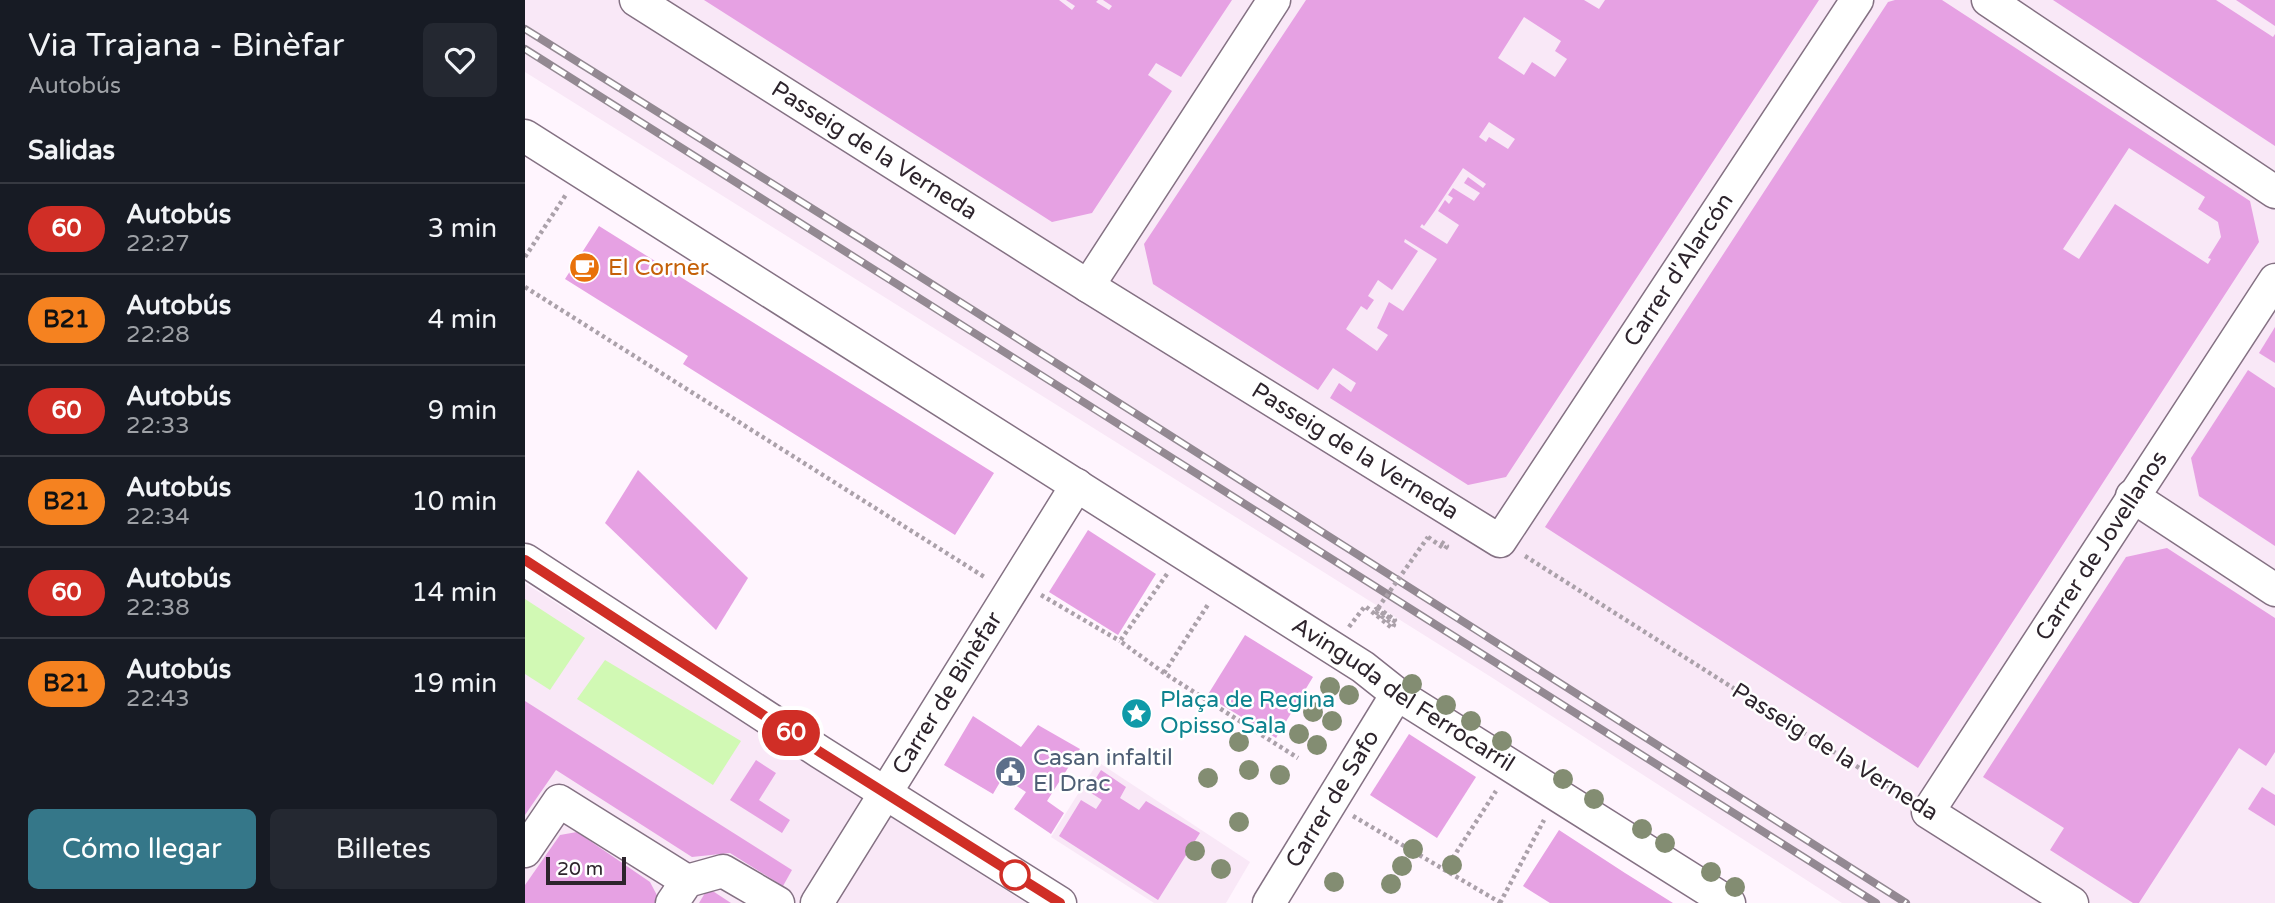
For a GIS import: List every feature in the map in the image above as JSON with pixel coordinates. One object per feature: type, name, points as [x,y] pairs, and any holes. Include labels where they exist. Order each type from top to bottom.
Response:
[{"type":"street","name":"Passeig de la Verneda","points":[[636,0],[1088,286],[1500,541]]},
{"type":"street","points":[[1088,286],[1273,0]]},
{"type":"street","name":"Carrer d'Alarcón","points":[[1500,541],[1857,0]]},
{"type":"street","points":[[1988,0],[2275,192]]},
{"type":"street","points":[[525,136],[1077,485]]},
{"type":"street","name":"Carrer de Jovellanos","points":[[1928,811],[2275,280]]},
{"type":"street","name":"Avinguda del Ferrocarril","points":[[1077,485],[1363,667],[1398,694],[1729,903]]},
{"type":"street","name":"Carrer de Binèfar","points":[[817,903],[1077,485]]},
{"type":"street","points":[[2132,496],[2275,590]]},
{"type":"street","points":[[525,560],[1060,903]]},
{"type":"street","name":"Carrer de Safo","points":[[1269,903],[1398,694]]},
{"type":"street","points":[[525,851],[559,801],[680,892],[723,871],[778,903]]},
{"type":"street","name":"Passeig de la Verneda","points":[[1928,811],[2072,903]]},
{"type":"path","points":[[525,257],[569,189]]},
{"type":"path","points":[[525,287],[987,578]]},
{"type":"path","points":[[1355,620],[1365,606],[1392,628],[1394,625],[1374,611],[1376,609],[1395,620],[1378,608],[1428,537]]},
{"type":"path","name":"Passeig de la Verneda","points":[[1500,541],[1928,811]]},
{"type":"path","points":[[1120,642],[1179,551]]},
{"type":"path","points":[[1041,595],[1120,642],[1298,758]]},
{"type":"path","points":[[1164,673],[1214,596]]},
{"type":"path","points":[[1445,870],[1494,794]]},
{"type":"path","points":[[1343,810],[1500,903],[1547,814]]},
{"type":"shaded area","points":[[525,0],[2275,0],[2275,903],[1842,903],[1491,677],[525,72]]},
{"type":"shaded area","points":[[525,583],[1026,903],[525,903]]},
{"type":"shaded area","points":[[1098,762],[1250,862],[1226,903],[1154,903],[1051,837]]},
{"type":"green space","points":[[525,599],[585,638],[550,690],[525,674]]},
{"type":"green space","points":[[605,660],[741,741],[713,785],[577,699]]},
{"type":"building","points":[[704,0],[1059,0],[1072,10],[1075,6],[1066,0],[1098,0],[1096,2],[1109,10],[1112,6],[1103,0],[1232,0],[1181,77],[1156,63],[1148,75],[1172,91],[1092,213],[1052,222]]},
{"type":"building","points":[[1306,0],[1584,0],[1599,9],[1605,0],[1819,0],[1506,477],[1468,485],[1330,398],[1339,383],[1351,392],[1356,383],[1333,368],[1318,390],[1153,284],[1144,244]],"holes":[[[1524,17],[1561,41],[1555,51],[1567,59],[1555,77],[1532,62],[1524,75],[1498,58]],[[1489,122],[1515,139],[1508,149],[1489,137],[1486,142],[1479,137]],[[1463,168],[1486,184],[1483,188],[1468,177],[1464,183],[1480,193],[1474,201],[1453,188],[1448,195],[1453,198],[1449,204],[1445,200],[1438,211],[1459,225],[1447,244],[1420,227],[1422,224],[1424,226]],[[1405,239],[1437,259],[1403,311],[1389,302],[1377,328],[1388,335],[1377,351],[1346,329],[1361,306],[1367,310],[1374,300],[1368,296],[1378,280],[1392,290],[1418,251],[1404,242]]]},
{"type":"building","points":[[1942,0],[2250,201],[2259,242],[1918,768],[1545,527],[1888,2]],"holes":[[[2129,148],[2205,197],[2198,209],[2218,222],[2221,237],[2208,258],[2211,259],[2208,264],[2115,204],[2079,259],[2063,249]]]},
{"type":"building","points":[[2053,0],[2216,0],[2273,37],[2275,34],[2275,146]]},
{"type":"building","points":[[2236,0],[2275,0],[2275,26]]},
{"type":"building","points":[[599,226],[994,473],[955,535],[683,364],[688,356],[565,279]]},
{"type":"building","points":[[2275,327],[2275,363],[2259,353]]},
{"type":"building","points":[[2248,370],[2275,388],[2275,546],[2199,496],[2191,458]]},
{"type":"building","points":[[638,470],[748,578],[716,630],[605,523]]},
{"type":"building","points":[[1088,530],[1156,574],[1118,635],[1049,592]]},
{"type":"building","points":[[2167,548],[2275,618],[2275,752],[2266,766],[2239,748],[2139,903],[2133,903],[2050,850],[2064,828],[1983,777],[2126,557]]},
{"type":"building","points":[[1245,635],[1313,677],[1276,738],[1207,696]]},
{"type":"building","points":[[525,701],[792,870],[783,886],[730,853],[692,857],[556,770],[525,815]]},
{"type":"building","name":"Casan infaltil El Drac","points":[[973,716],[1021,747],[1038,725],[1080,749],[1047,801],[1064,813],[1051,834],[1014,809],[1026,792],[1003,777],[993,794],[944,765]]},
{"type":"building","points":[[1409,734],[1476,777],[1437,838],[1370,795]]},
{"type":"building","points":[[756,760],[776,773],[759,800],[790,820],[782,833],[730,800]]},
{"type":"building","points":[[1101,770],[1126,787],[1120,798],[1139,810],[1146,801],[1200,833],[1158,900],[1059,836],[1081,800],[1096,809],[1102,800],[1088,791]]},
{"type":"building","points":[[2262,787],[2275,795],[2275,826],[2248,809]]},
{"type":"building","points":[[1559,830],[1673,903],[1550,903],[1523,886]]},
{"type":"building","points":[[577,832],[650,882],[659,903],[525,903],[525,885],[560,835]]},
{"type":"building","points":[[708,888],[731,903],[699,903]]},
{"type":"railway","points":[[525,29],[864,241],[1906,903]]},
{"type":"railway","points":[[525,49],[1876,903]]},
{"type":"bus line","name":"60","points":[[525,560],[820,752],[1060,903]]},
{"type":"place","name":"El Corner","points":[[585,268]]},
{"type":"place","name":"Plaça de Regina Opisso Sala","points":[[1137,713]]},
{"type":"place","name":"Casan infaltil El Drac","points":[[1010,771]]}]
